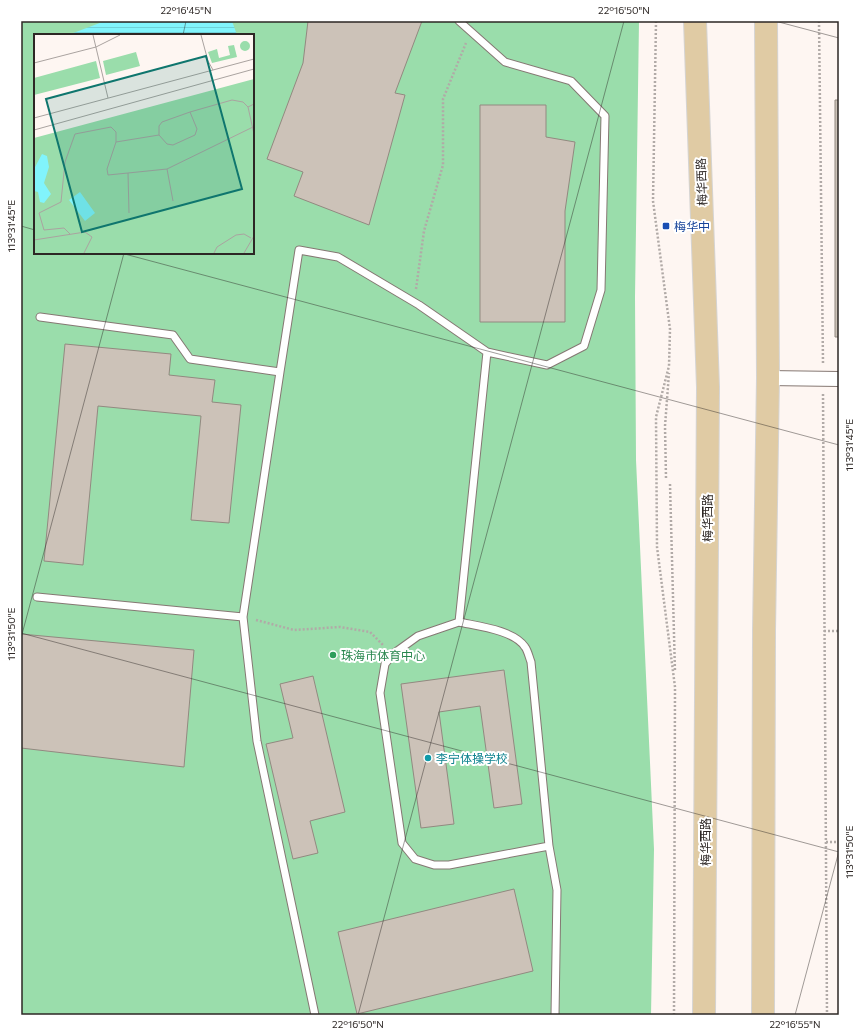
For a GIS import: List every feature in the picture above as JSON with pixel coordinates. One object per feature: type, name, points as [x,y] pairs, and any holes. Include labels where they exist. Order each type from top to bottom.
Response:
[{"type":"main road","name":"梅华西路","points":[[695,21],[708,387],[704,1015]]},
{"type":"main road","points":[[763,1015],[764,639],[768,378],[766,21]]},
{"type":"street","points":[[768,378],[839,379]]},
{"type":"lane","points":[[315,1015],[257,741],[243,617],[300,250],[338,257],[414,302],[487,352],[546,365],[584,346],[601,290],[605,116],[570,81],[505,62],[458,21]]},
{"type":"lane","points":[[40,317],[172,335],[190,358],[280,372]]},
{"type":"lane","points":[[459,622],[487,352]]},
{"type":"lane","points":[[37,597],[243,617]]},
{"type":"lane","points":[[549,846],[449,866],[434,865],[415,860],[402,843],[380,693],[385,664],[392,654],[418,636],[459,622],[501,632],[517,639],[525,647],[531,662],[549,846],[557,890],[555,1015]]},
{"type":"path","points":[[656,21],[653,201],[670,329],[665,426],[666,478]]},
{"type":"path","points":[[819,21],[827,1015]]},
{"type":"path","points":[[414,302],[424,231],[443,165],[443,99],[471,32]]},
{"type":"path","points":[[669,366],[656,416],[657,547],[675,687]]},
{"type":"path","points":[[670,484],[675,687],[674,1015]]},
{"type":"path","points":[[243,617],[294,630],[340,627],[370,632],[392,654]]},
{"type":"path","points":[[824,631],[839,631]]},
{"type":"path","points":[[826,842],[839,842]]},
{"type":"green space","name":"珠海市体育中心","points":[[21,21],[639,21],[635,297],[636,460],[654,849],[651,1015],[21,1015]]},
{"type":"water","points":[[105,21],[232,21],[237,34],[71,34]]},
{"type":"building","points":[[308,21],[422,21],[395,93],[405,95],[369,225],[294,196],[303,172],[267,159],[303,63]]},
{"type":"building","points":[[835,100],[839,100],[839,337],[835,337]]},
{"type":"building","points":[[480,105],[546,105],[546,137],[575,142],[565,211],[565,322],[480,322]]},
{"type":"building","points":[[65,344],[171,354],[169,375],[215,380],[212,402],[241,405],[229,523],[191,520],[201,416],[98,406],[83,565],[44,561]]},
{"type":"building","points":[[21,634],[194,650],[184,767],[21,748]]},
{"type":"building","name":"李宁体操学校","points":[[504,670],[522,804],[494,808],[480,706],[439,712],[454,824],[421,828],[401,684]]},
{"type":"building","points":[[313,676],[345,812],[310,821],[318,853],[293,859],[266,744],[293,738],[280,684]]},
{"type":"building","points":[[514,889],[533,971],[357,1014],[338,932]]},
{"type":"place","name":"梅华中","points":[[666,226]]},
{"type":"place","name":"珠海市体育中心","points":[[333,655]]},
{"type":"place","name":"李宁体操学校","points":[[428,758]]}]
